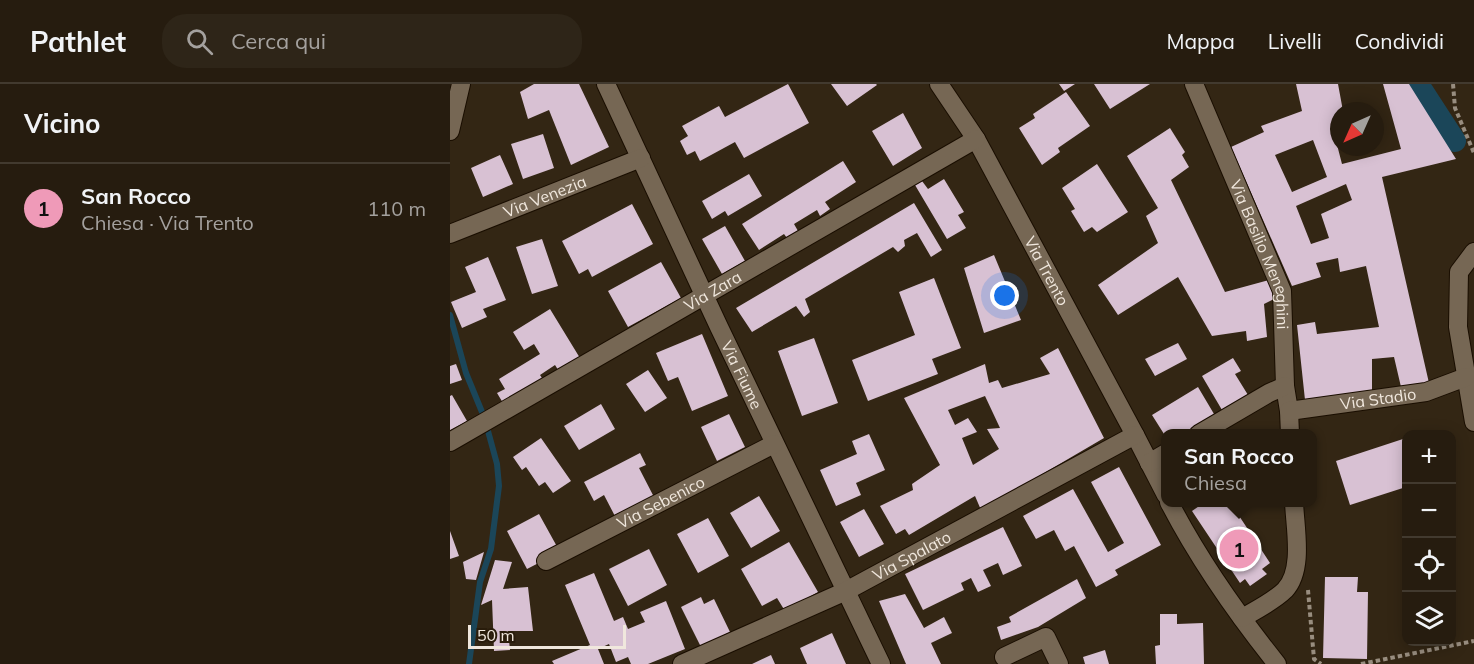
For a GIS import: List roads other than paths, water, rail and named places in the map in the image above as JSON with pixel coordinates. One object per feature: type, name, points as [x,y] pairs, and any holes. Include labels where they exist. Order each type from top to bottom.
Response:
[{"type":"street","points":[[450,131],[461,84]]},
{"type":"street","name":"Via Fiume","points":[[606,84],[774,444],[881,664]]},
{"type":"street","name":"Via Trento","points":[[939,84],[976,139],[1161,486]]},
{"type":"street","name":"Via Basilio Meneghini","points":[[1194,84],[1282,291],[1285,386],[1290,429]]},
{"type":"street","name":"Via Zara","points":[[450,442],[976,139]]},
{"type":"street","name":"Via Venezia","points":[[450,234],[641,158]]},
{"type":"street","points":[[1474,252],[1459,272],[1458,327],[1474,422]]},
{"type":"street","name":"Via Stadio","points":[[1289,411],[1426,392],[1466,377]]},
{"type":"street","points":[[1208,429],[1285,386]]},
{"type":"street","name":"Via Spalato","points":[[682,664],[846,591],[1135,435]]},
{"type":"street","name":"Via Sebenico","points":[[546,561],[774,444]]},
{"type":"street","points":[[1149,463],[1161,456]]},
{"type":"street","points":[[1172,507],[1186,535],[1273,660]]},
{"type":"street","points":[[1242,618],[1284,591],[1294,577],[1296,563],[1294,507]]},
{"type":"street","points":[[1004,657],[1046,637],[1059,664]]},
{"type":"waterway","points":[[1418,84],[1455,141]]},
{"type":"waterway","points":[[450,315],[466,373],[482,412]]},
{"type":"waterway","points":[[469,664],[480,582],[491,549],[499,486],[497,464],[488,431]]},
{"type":"place","name":"San Rocco","points":[[1239,549]]}]
